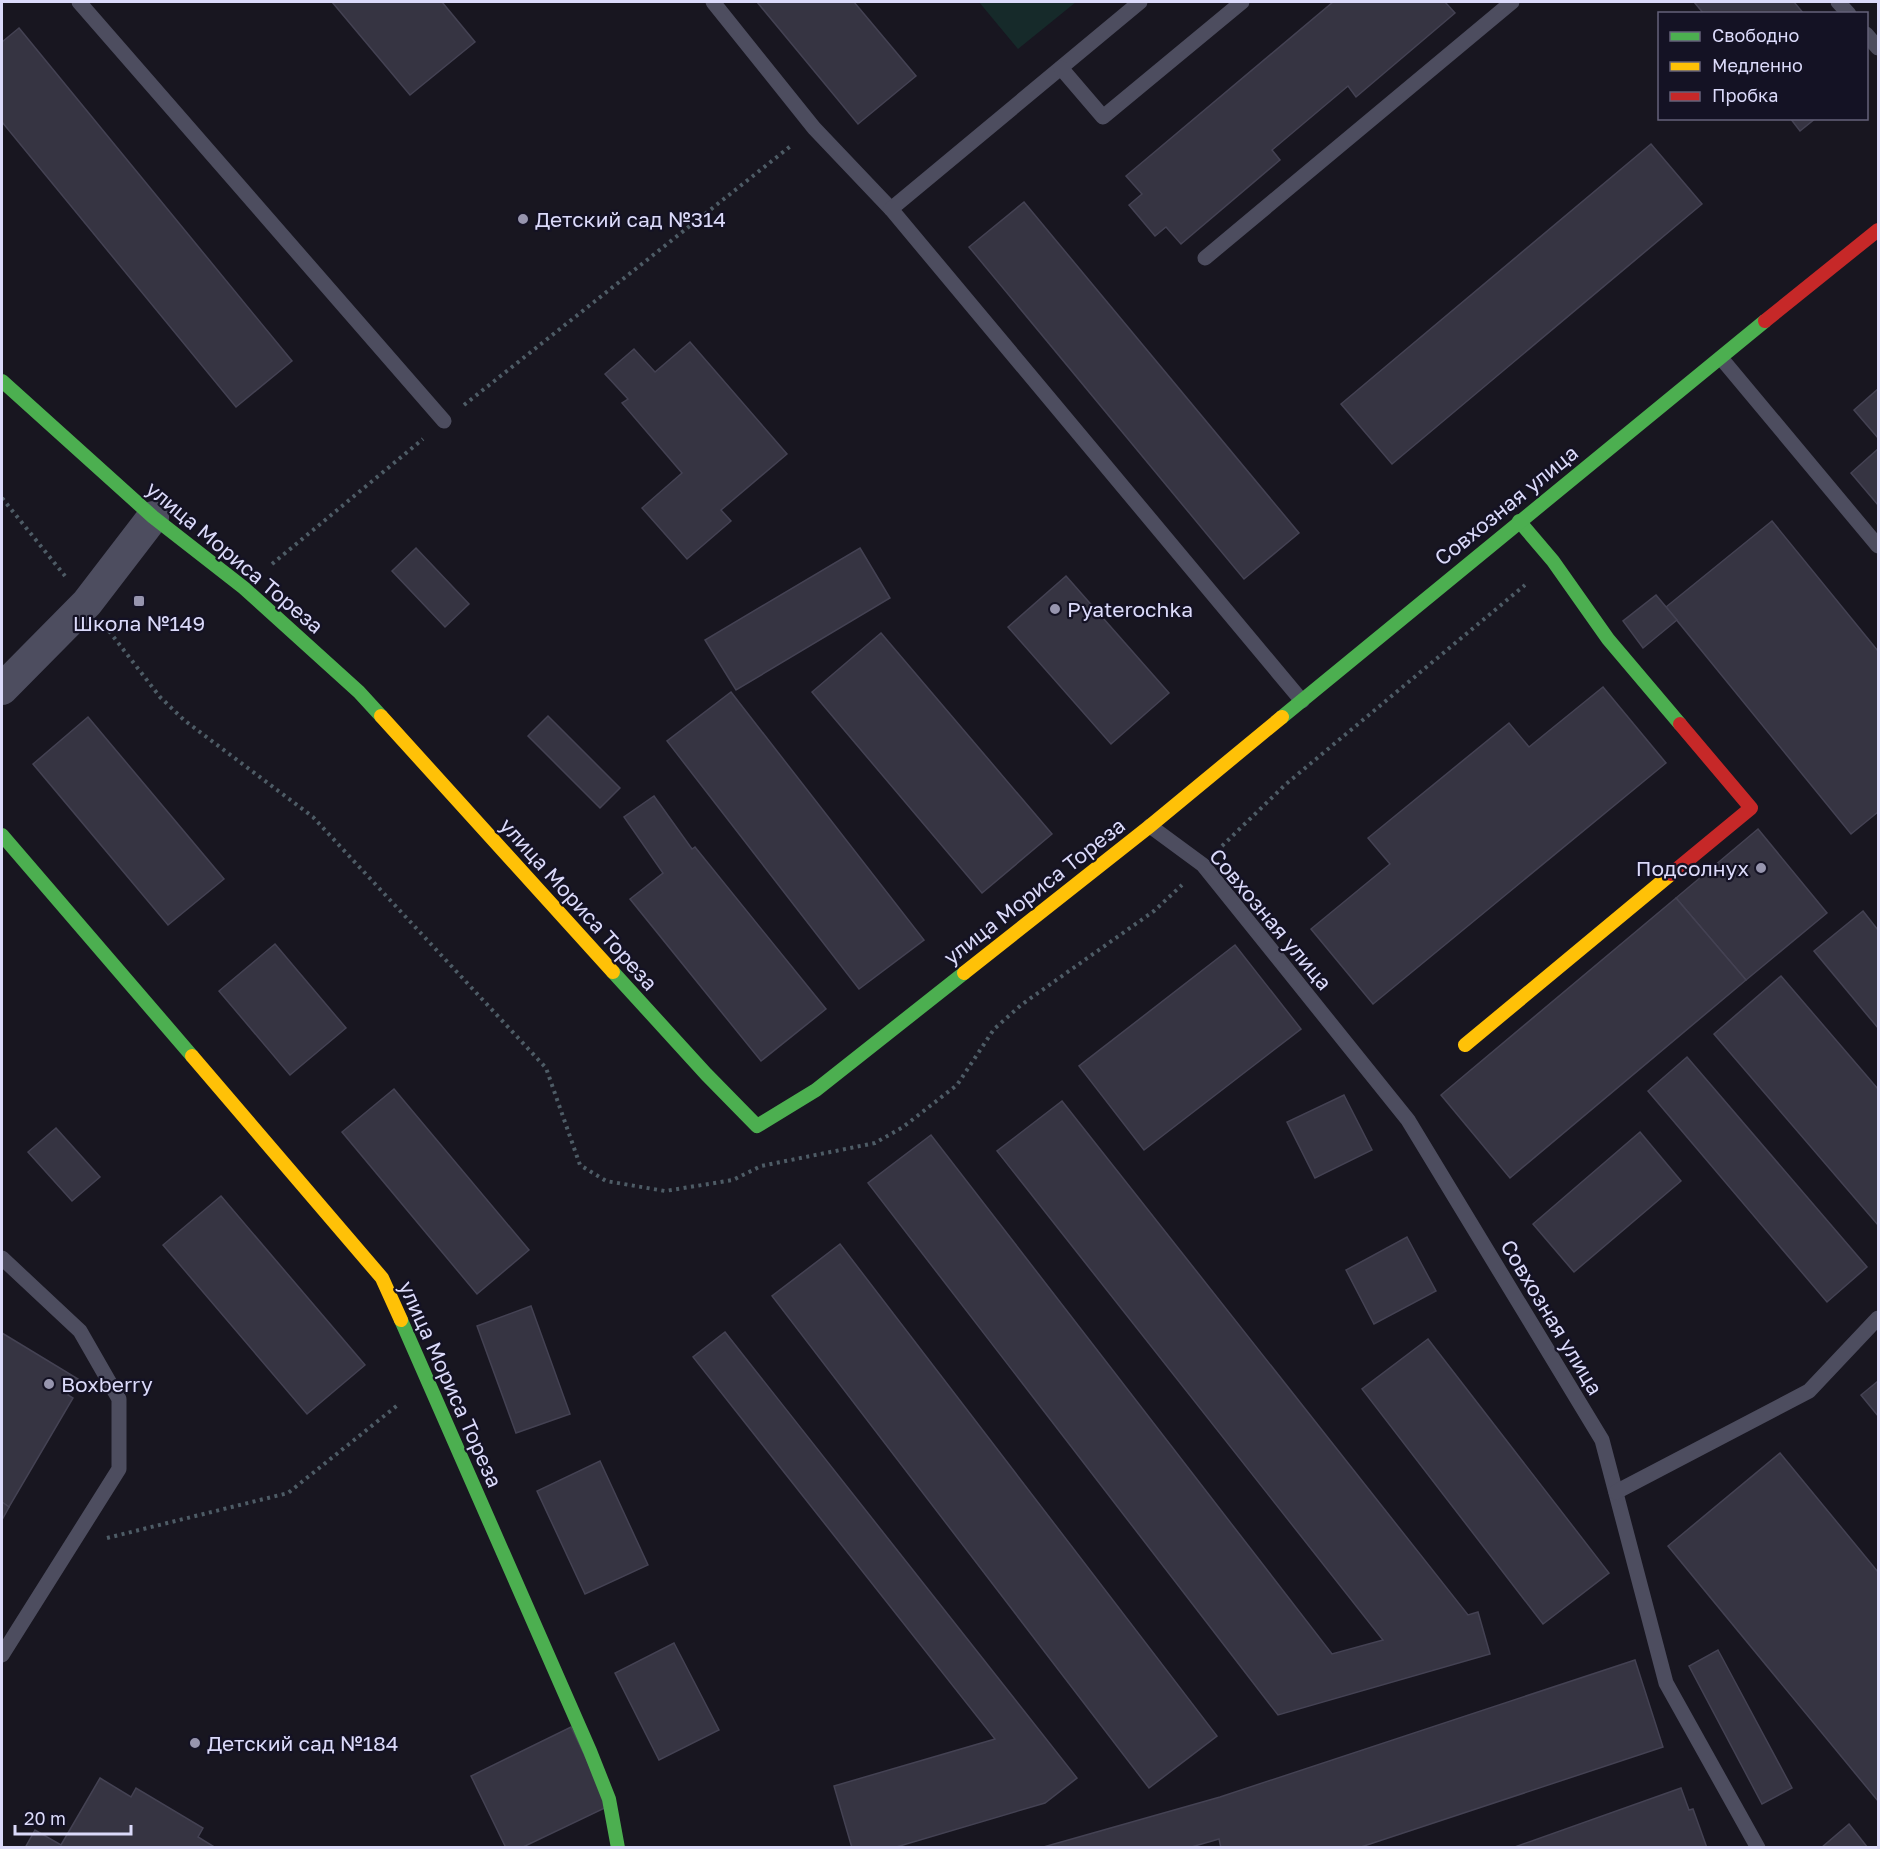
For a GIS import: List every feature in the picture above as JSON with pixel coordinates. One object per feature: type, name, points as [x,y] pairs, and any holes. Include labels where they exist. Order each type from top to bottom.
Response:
[{"type":"street","name":"Совхозная улица","points":[[1150,826],[1519,521],[1878,230]]},
{"type":"street","name":"улица Мориса Тореза","points":[[2,381],[153,517],[244,588],[359,692],[705,1074],[757,1126],[816,1090],[1150,826]]},
{"type":"street","points":[[2,688],[87,603],[153,517]]},
{"type":"street","points":[[1465,1045],[1751,808],[1608,639],[1554,561],[1519,521]]},
{"type":"street","name":"улица Мориса Тореза","points":[[2,835],[382,1278],[590,1751],[609,1799],[618,1848]]},
{"type":"lane","points":[[79,2],[444,421]]},
{"type":"lane","points":[[713,2],[814,128],[891,209],[1302,701]]},
{"type":"lane","points":[[891,209],[1140,2]]},
{"type":"lane","points":[[1061,68],[1103,117],[1242,2]]},
{"type":"lane","points":[[1205,258],[1512,2]]},
{"type":"lane","points":[[1868,36],[1878,48]]},
{"type":"lane","points":[[1721,358],[1878,546]]},
{"type":"lane","name":"Совхозная улица","points":[[1150,826],[1203,865],[1408,1120],[1602,1440],[1665,1683],[1758,1848]]},
{"type":"lane","points":[[2,1258],[80,1330],[119,1399],[119,1469],[2,1655]]},
{"type":"lane","points":[[1616,1492],[1809,1391],[1878,1318]]},
{"type":"path","points":[[244,588],[444,421],[814,128]]},
{"type":"path","points":[[2,498],[87,603]]},
{"type":"path","points":[[1203,865],[1286,784],[1554,561]]},
{"type":"path","points":[[79,1531],[95,1541],[288,1493],[427,1381]]},
{"type":"green space","points":[[979,2],[1076,2],[1018,49]]},
{"type":"building","points":[[332,2],[442,2],[475,42],[410,95]]},
{"type":"building","points":[[757,2],[854,2],[916,76],[858,124]]},
{"type":"building","points":[[1333,2],[1445,2],[1455,13],[1356,97],[1348,86],[1272,150],[1280,160],[1181,244],[1166,227],[1155,236],[1129,205],[1142,194],[1126,176]]},
{"type":"building","points":[[1694,2],[1794,2],[1802,12],[1702,12]]},
{"type":"building","points":[[19,28],[292,361],[236,407],[2,122],[2,42]]},
{"type":"building","points":[[1792,120],[1814,120],[1800,131]]},
{"type":"building","points":[[1651,144],[1702,204],[1392,464],[1341,404]]},
{"type":"building","points":[[1024,202],[1299,533],[1244,579],[969,247]]},
{"type":"building","points":[[690,342],[787,454],[721,510],[731,521],[687,559],[642,508],[682,473],[622,403],[628,399],[605,374],[634,349],[655,372]]},
{"type":"building","points":[[1878,389],[1878,438],[1854,410]]},
{"type":"building","points":[[1878,449],[1878,505],[1851,473]]},
{"type":"building","points":[[1772,521],[1878,651],[1878,812],[1851,834],[1666,607]]},
{"type":"building","points":[[416,548],[469,604],[445,627],[392,571]]},
{"type":"building","points":[[860,548],[890,598],[736,690],[705,640]]},
{"type":"building","points":[[1066,576],[1169,693],[1111,744],[1008,627]]},
{"type":"building","points":[[1656,595],[1677,620],[1643,648],[1623,621]]},
{"type":"building","points":[[881,633],[1052,834],[982,893],[812,692]]},
{"type":"building","points":[[1603,687],[1666,763],[1373,1004],[1311,929],[1390,864],[1368,838],[1509,723],[1529,747]]},
{"type":"building","points":[[731,692],[924,940],[859,989],[667,741]]},
{"type":"building","points":[[548,716],[620,788],[600,808],[528,736]]},
{"type":"building","points":[[88,717],[224,879],[168,925],[33,764]]},
{"type":"building","points":[[654,796],[692,849],[695,847],[826,1009],[761,1061],[630,899],[663,873],[624,817]]},
{"type":"building","points":[[1758,829],[1827,913],[1746,980],[1676,898]]},
{"type":"building","points":[[1676,898],[1746,980],[1510,1178],[1441,1095]]},
{"type":"building","points":[[1863,911],[1878,930],[1878,1028],[1814,951]]},
{"type":"building","points":[[275,944],[346,1028],[290,1075],[219,991]]},
{"type":"building","points":[[1235,945],[1301,1029],[1144,1150],[1079,1066]]},
{"type":"building","points":[[1781,976],[1878,1089],[1878,1225],[1714,1034]]},
{"type":"building","points":[[1687,1057],[1867,1267],[1827,1302],[1648,1091]]},
{"type":"building","points":[[394,1089],[529,1250],[477,1294],[342,1132]]},
{"type":"building","points":[[1344,1095],[1372,1150],[1315,1178],[1287,1122]]},
{"type":"building","points":[[1062,1101],[1468,1615],[1478,1612],[1490,1654],[1278,1715],[868,1183],[931,1135],[1332,1654],[1383,1640],[997,1151]]},
{"type":"building","points":[[56,1128],[100,1177],[72,1201],[28,1152]]},
{"type":"building","points":[[1640,1132],[1681,1181],[1574,1272],[1533,1224]]},
{"type":"building","points":[[221,1196],[365,1365],[307,1414],[163,1245]]},
{"type":"building","points":[[1407,1237],[1436,1291],[1374,1324],[1346,1270]]},
{"type":"building","points":[[840,1244],[1217,1736],[1149,1788],[772,1296]]},
{"type":"building","points":[[531,1306],[570,1414],[516,1433],[477,1326]]},
{"type":"building","points":[[725,1332],[1077,1778],[1045,1803],[893,1848],[852,1848],[834,1786],[995,1739],[693,1357]]},
{"type":"building","points":[[2,1333],[78,1379],[68,1395],[73,1398],[9,1507],[2,1502]]},
{"type":"building","points":[[1428,1339],[1609,1573],[1543,1624],[1362,1389]]},
{"type":"building","points":[[1878,1381],[1878,1416],[1861,1395]]},
{"type":"building","points":[[1780,1453],[1878,1572],[1878,1801],[1668,1546]]},
{"type":"building","points":[[600,1461],[648,1565],[585,1594],[537,1491]]},
{"type":"building","points":[[2,1502],[9,1507],[2,1520]]},
{"type":"building","points":[[674,1643],[719,1730],[659,1760],[615,1673]]},
{"type":"building","points":[[1718,1650],[1792,1788],[1762,1804],[1689,1666]]},
{"type":"building","points":[[1635,1660],[1663,1747],[1358,1848],[1221,1848],[1219,1839],[1188,1848],[1040,1848],[1220,1797]]},
{"type":"building","points":[[571,1727],[609,1806],[521,1848],[506,1848],[471,1776]]},
{"type":"building","points":[[100,1778],[131,1797],[136,1788],[203,1828],[198,1837],[216,1848],[25,1848],[35,1830],[61,1845]]},
{"type":"building","points":[[1681,1788],[1689,1810],[1693,1809],[1707,1848],[1512,1848]]},
{"type":"building","points":[[1849,1824],[1868,1848],[1821,1848]]},
{"type":"traffic: fast","points":[[1282,717],[1765,321]]},
{"type":"traffic: fast","points":[[2,381],[153,517],[244,588],[359,692],[381,716]]},
{"type":"traffic: fast","points":[[1519,521],[1553,561],[1608,639],[1680,724]]},
{"type":"traffic: fast","points":[[2,835],[192,1056]]},
{"type":"traffic: fast","points":[[613,972],[757,1126],[816,1090],[964,973]]},
{"type":"traffic: fast","points":[[401,1320],[590,1751],[609,1799],[618,1848]]},
{"type":"traffic: slow","points":[[381,716],[613,972]]},
{"type":"traffic: slow","points":[[964,973],[1150,826],[1282,717]]},
{"type":"traffic: slow","points":[[1465,1045],[1671,874]]},
{"type":"traffic: slow","points":[[192,1056],[382,1278],[401,1320]]},
{"type":"traffic: jam","points":[[1765,321],[1878,230]]},
{"type":"traffic: jam","points":[[1671,874],[1751,808],[1680,724]]},
{"type":"place","name":"Детский сад №314","points":[[523,219]]},
{"type":"place","name":"Школа №149","points":[[139,601]]},
{"type":"place","name":"Pyaterochka","points":[[1055,609]]},
{"type":"place","name":"Подсолнух","points":[[1761,868]]},
{"type":"place","name":"Boxberry","points":[[49,1384]]},
{"type":"place","name":"Детский сад №184","points":[[195,1743]]}]
